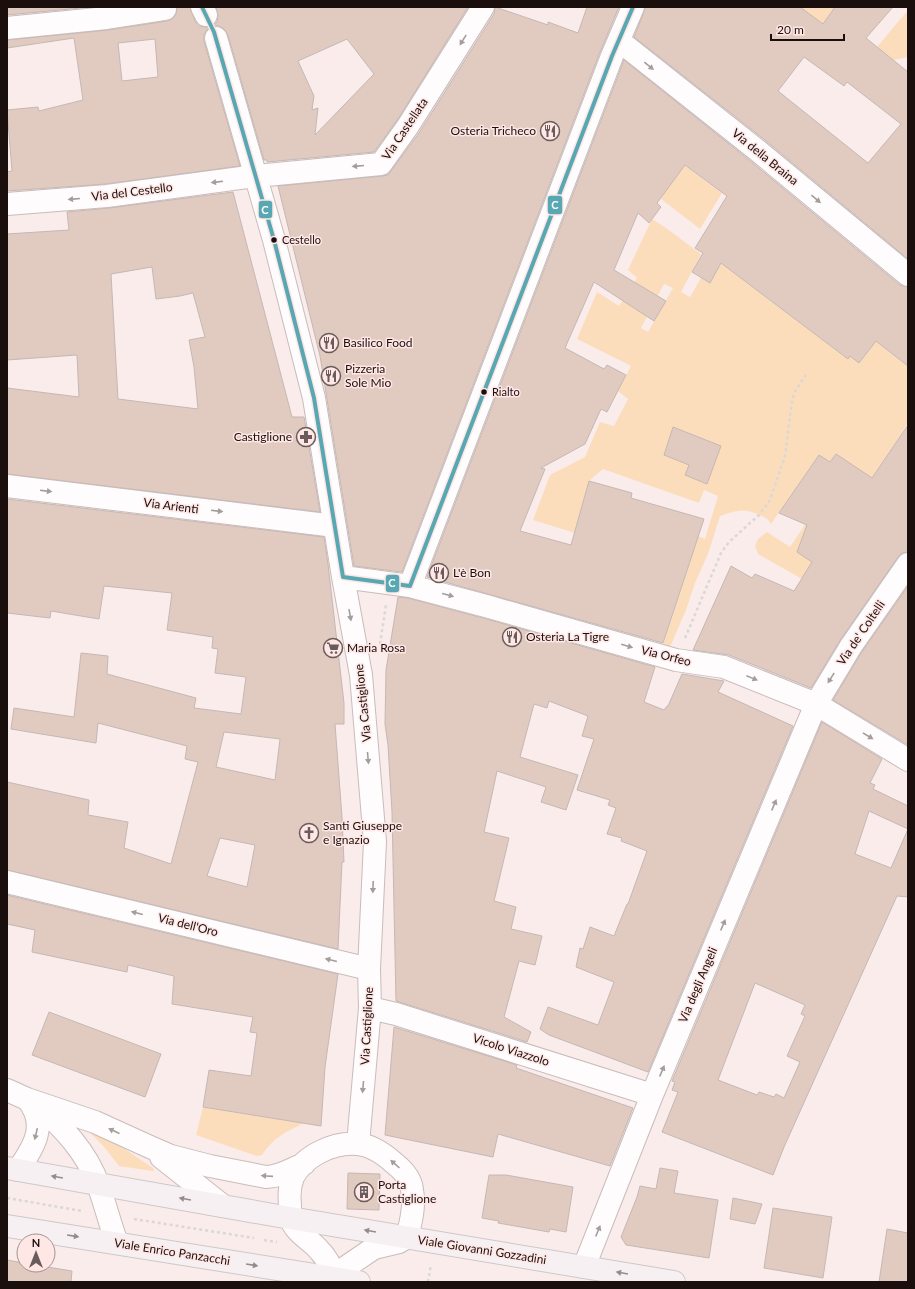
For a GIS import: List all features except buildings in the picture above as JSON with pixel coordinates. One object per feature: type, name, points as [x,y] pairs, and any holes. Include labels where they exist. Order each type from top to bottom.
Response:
[{"type":"main road","points":[[12,1169],[290,1218]]},
{"type":"main road","name":"Viale Giovanni Gozzadini","points":[[290,1218],[674,1282]]},
{"type":"main road","name":"Viale Enrico Panzacchi","points":[[7,1226],[336,1280]]},
{"type":"main road","points":[[336,1280],[359,1282]]},
{"type":"street","name":"Via Castellata","points":[[256,176],[381,164],[408,126],[484,7]]},
{"type":"street","points":[[410,586],[633,7]]},
{"type":"street","points":[[7,28],[108,18],[165,9]]},
{"type":"street","name":"Via Castiglione","points":[[216,38],[274,240],[314,398],[343,577],[361,675],[374,842],[369,969],[370,1008],[358,1144]]},
{"type":"street","name":"Via della Braina","points":[[618,43],[627,47],[757,150],[908,275]]},
{"type":"street","name":"Via del Cestello","points":[[7,204],[107,196],[256,176]]},
{"type":"street","name":"Via Arienti","points":[[7,486],[335,526]]},
{"type":"street","name":"Via de' Coltelli","points":[[816,704],[851,646],[908,564]]},
{"type":"street","name":"Via Orfeo","points":[[343,577],[410,586],[676,660],[724,667],[816,704],[908,760]]},
{"type":"street","name":"Via degli Angeli","points":[[584,1267],[652,1095],[816,704]]},
{"type":"street","name":"Via dell'Oro","points":[[7,882],[369,969]]},
{"type":"street","name":"Vicolo Viazzolo","points":[[370,1008],[396,1014],[652,1095]]},
{"type":"street","points":[[7,1090],[27,1099],[95,1122],[150,1147],[190,1161],[266,1177],[280,1175],[304,1164],[330,1147],[342,1144],[358,1144],[376,1150],[386,1156],[408,1176],[412,1189],[413,1205],[412,1218],[407,1238],[399,1242],[374,1248],[346,1267],[336,1280],[330,1266],[319,1249],[300,1234],[290,1218],[289,1199],[292,1179],[304,1164]]},
{"type":"street","points":[[12,1169],[33,1146],[37,1131],[39,1121],[37,1114],[27,1099]]},
{"type":"street","points":[[27,1099],[49,1115],[68,1134],[90,1167],[98,1184],[116,1243]]},
{"type":"street","points":[[150,1147],[223,1206]]},
{"type":"path","points":[[676,660],[721,553],[729,542],[759,515],[770,500],[785,456],[792,401],[795,392],[806,375]]},
{"type":"path","points":[[7,1198],[72,1209]]},
{"type":"path","points":[[135,1219],[277,1242]]},
{"type":"shaded area","points":[[800,7],[836,7],[823,24]]},
{"type":"shaded area","points":[[908,10],[908,57],[894,60],[877,47]]},
{"type":"shaded area","points":[[676,159],[722,193],[700,229],[661,199],[664,193],[654,186]]},
{"type":"shaded area","points":[[652,219],[701,254],[681,292],[690,297],[701,278],[710,283],[721,263],[848,359],[850,356],[859,363],[876,341],[908,366],[908,422],[897,441],[802,579],[758,554],[755,546],[758,539],[767,532],[790,547],[847,462],[836,454],[830,462],[819,455],[771,524],[765,517],[744,510],[735,511],[720,516],[708,554],[670,647],[663,645],[690,562],[687,532],[705,539],[718,496],[704,490],[699,503],[603,469],[589,481],[575,533],[533,520],[550,475],[585,457],[600,422],[614,426],[628,399],[618,391],[631,366],[577,339],[597,292],[619,306],[637,278],[628,270]],"holes":[[[664,284],[673,288],[648,332],[641,328]],[[673,427],[721,446],[707,484],[685,475],[689,465]]]},
{"type":"shaded area","points":[[203,1107],[304,1123],[276,1139],[262,1155],[257,1156],[196,1135]]},
{"type":"shaded area","points":[[83,1125],[113,1141],[153,1168],[154,1171],[119,1166],[105,1148]]},
{"type":"transit line","name":"C","points":[[202,7],[214,32],[274,240],[314,398],[343,577],[410,586],[612,56],[633,7]]},
{"type":"place","name":"Osteria Tricheco","points":[[550,131]]},
{"type":"place","name":"Cestello","points":[[274,240]]},
{"type":"place","name":"Basilico Food","points":[[329,343]]},
{"type":"place","name":"Pizzeria Sole Mio","points":[[331,376]]},
{"type":"place","name":"Rialto","points":[[484,392]]},
{"type":"place","name":"Castiglione","points":[[306,437]]},
{"type":"place","name":"L'è Bon","points":[[439,573]]},
{"type":"place","name":"Osteria La Tigre","points":[[512,637]]},
{"type":"place","name":"Maria Rosa","points":[[333,648]]},
{"type":"place","name":"Santi Giuseppe e Ignazio","points":[[309,833]]},
{"type":"place","name":"Porta Castiglione","points":[[364,1192]]}]
